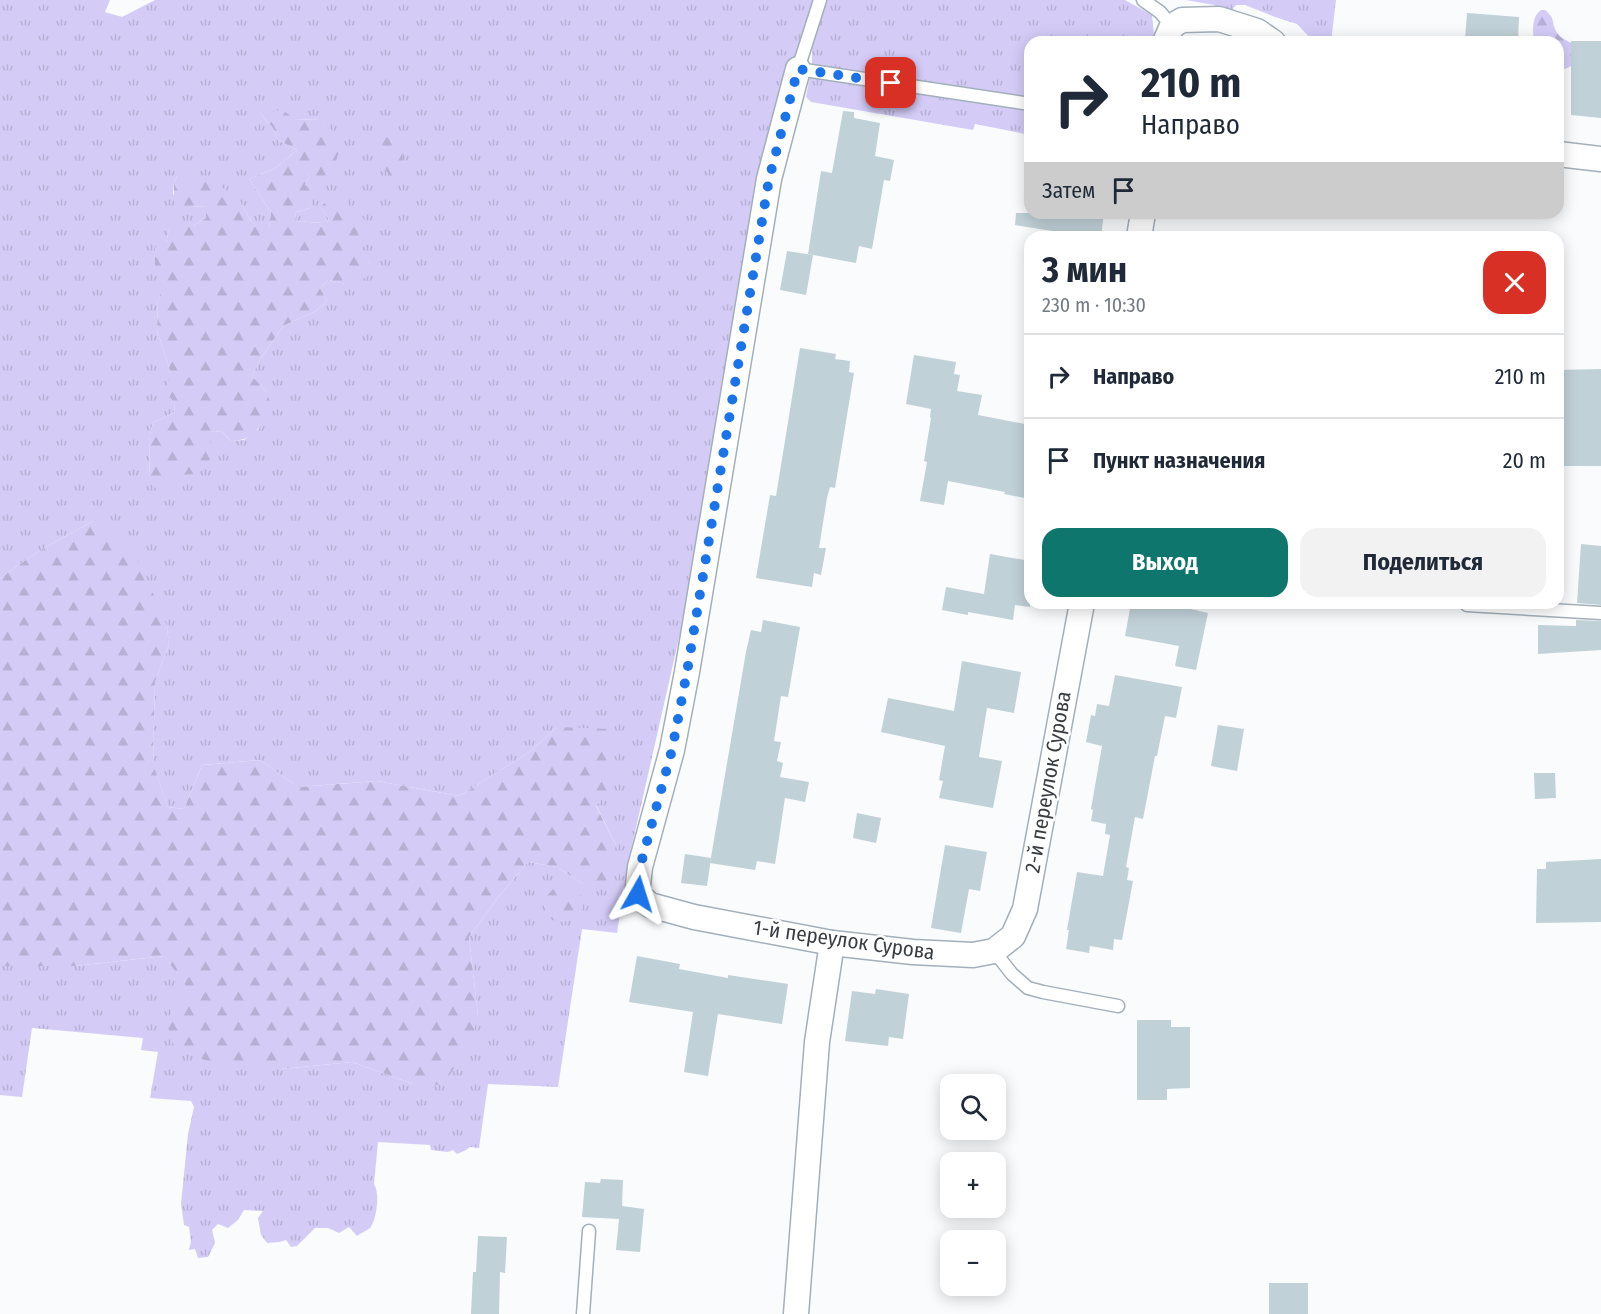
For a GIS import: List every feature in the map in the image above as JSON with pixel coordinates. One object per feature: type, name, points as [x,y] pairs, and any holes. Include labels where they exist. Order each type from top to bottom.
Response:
[{"type":"street","points":[[1169,34],[1182,20],[1219,19],[1263,36]]},
{"type":"street","name":"1-й переулок Сурова","points":[[798,69],[769,179],[675,739],[640,867],[638,894],[650,905],[694,917],[832,943],[913,952],[974,955],[994,951]]},
{"type":"street","points":[[1564,155],[1601,159]]},
{"type":"street","name":"2-й переулок Сурова","points":[[994,951],[1013,936],[1025,909],[1081,609]]},
{"type":"street","points":[[796,1314],[817,1042],[832,943]]},
{"type":"lane","points":[[820,0],[798,69],[1024,103]]},
{"type":"lane","points":[[1143,0],[1160,12],[1169,34]]},
{"type":"lane","points":[[1527,609],[1601,614]]},
{"type":"lane","points":[[994,951],[1012,974],[1028,988],[1118,1006]]},
{"type":"lane","points":[[583,1314],[589,1231]]},
{"type":"green space","points":[[0,0],[110,0],[105,12],[122,17],[155,0],[814,0],[778,113],[688,598],[628,863],[617,933],[582,929],[558,1087],[488,1084],[479,1148],[470,1147],[457,1154],[453,1150],[448,1152],[431,1150],[430,1145],[378,1142],[374,1184],[377,1193],[376,1212],[370,1228],[357,1236],[349,1227],[339,1233],[328,1228],[315,1228],[297,1246],[291,1247],[286,1240],[267,1243],[261,1235],[258,1218],[263,1211],[244,1210],[238,1220],[228,1228],[218,1224],[212,1230],[215,1243],[208,1257],[198,1258],[195,1249],[189,1250],[191,1241],[189,1227],[184,1225],[181,1204],[188,1134],[194,1107],[191,1101],[150,1098],[158,1052],[141,1050],[143,1038],[32,1028],[22,1097],[0,1095],[0,966],[75,966],[164,956],[188,987],[167,1022],[281,1069],[352,1062],[413,1084],[478,1016],[469,937],[499,896],[528,862],[557,867],[583,884],[616,845],[557,727],[528,753],[459,796],[377,781],[298,787],[260,760],[202,765],[184,809],[168,807],[153,765],[155,682],[169,645],[167,626],[93,521],[39,551],[0,578]],"holes":[[[260,113],[294,119],[320,120],[310,175],[305,185],[314,192],[310,208],[296,212],[295,221],[323,223],[329,219],[320,207],[370,263],[345,284],[328,280],[320,288],[327,301],[316,311],[283,326],[259,361],[252,376],[267,392],[259,429],[244,440],[231,441],[221,431],[209,432],[210,459],[176,475],[149,483],[150,434],[153,422],[174,412],[175,403],[171,374],[157,330],[158,300],[165,284],[166,243],[169,229],[193,226],[206,218],[206,206],[188,207],[173,194],[174,183],[177,176],[240,202],[252,223],[269,229],[271,212],[249,179],[274,169],[297,150],[278,140],[273,128]]]},
{"type":"green space","points":[[825,0],[1125,0],[1152,15],[1154,35],[1024,36],[1024,134],[975,124],[973,130],[811,102],[806,97],[812,64],[812,48]]},
{"type":"green space","points":[[1186,0],[1336,0],[1332,36],[1308,36],[1297,24],[1245,5],[1236,5],[1227,13],[1214,5]]},
{"type":"green space","points":[[1545,10],[1551,16],[1559,36],[1534,36],[1534,20],[1538,13]]},
{"type":"green space","points":[[1564,40],[1576,45],[1573,65],[1565,69]]},
{"type":"green space","points":[[283,110],[294,119],[320,120],[338,135],[339,152],[332,172],[319,178],[310,175],[305,185],[315,192],[310,208],[296,212],[295,221],[322,223],[329,219],[320,207],[330,199],[342,197],[367,222],[370,240],[360,250],[370,263],[368,277],[345,284],[328,280],[320,288],[327,301],[316,311],[283,326],[259,361],[252,376],[267,392],[271,407],[256,431],[246,438],[231,441],[221,431],[210,432],[210,459],[198,474],[176,475],[157,489],[149,483],[150,434],[153,422],[174,412],[175,403],[165,392],[171,374],[157,330],[158,300],[164,284],[155,267],[155,247],[166,243],[169,229],[176,224],[193,226],[206,218],[206,206],[188,207],[174,204],[174,183],[177,176],[198,176],[217,183],[240,202],[252,223],[269,228],[271,212],[249,179],[274,169],[297,150],[278,140],[273,128],[260,113]]},
{"type":"green space","points":[[383,134],[396,139],[402,150],[402,164],[396,176],[390,176],[382,161],[379,144]]},
{"type":"green space","points":[[93,521],[110,529],[141,565],[167,626],[169,645],[155,682],[153,764],[168,807],[184,809],[202,765],[260,760],[298,787],[377,781],[459,796],[528,753],[557,727],[610,729],[614,785],[596,806],[616,845],[608,885],[583,884],[557,867],[528,862],[499,896],[469,937],[478,1016],[471,1042],[443,1085],[413,1084],[352,1062],[281,1069],[218,1064],[176,1051],[166,1022],[187,987],[164,956],[75,966],[0,966],[0,578],[39,551]]},
{"type":"green space","points":[[562,884],[574,886],[582,897],[583,906],[574,918],[558,921],[550,918],[546,912],[545,903],[546,897],[553,889]]},
{"type":"building","points":[[1467,13],[1519,17],[1518,36],[1465,36]]},
{"type":"building","points":[[1571,41],[1601,41],[1601,118],[1571,115]]},
{"type":"building","points":[[843,111],[854,112],[854,118],[880,123],[875,156],[894,160],[890,181],[884,180],[872,249],[859,246],[856,263],[808,254],[821,171],[832,173]]},
{"type":"building","points":[[1016,213],[1024,213],[1024,219],[1103,219],[1102,231],[1053,231],[1015,225]]},
{"type":"building","points":[[787,251],[813,255],[806,295],[780,290]]},
{"type":"building","points":[[800,348],[836,354],[835,359],[850,361],[849,372],[854,373],[835,488],[830,487],[827,498],[819,548],[826,548],[821,575],[814,573],[812,587],[756,578],[770,495],[776,496]]},
{"type":"building","points":[[914,355],[956,362],[954,374],[960,375],[957,391],[982,395],[978,415],[1024,424],[1024,498],[948,481],[944,505],[920,501],[927,462],[924,461],[931,409],[906,404]]},
{"type":"building","points":[[1601,369],[1601,466],[1564,466],[1564,370]]},
{"type":"building","points":[[1581,544],[1601,546],[1601,605],[1577,603]]},
{"type":"building","points":[[990,554],[1024,560],[1024,606],[1015,605],[1013,620],[942,610],[946,587],[984,594]]},
{"type":"building","points":[[1130,609],[1191,609],[1208,613],[1196,670],[1175,666],[1179,646],[1125,636]]},
{"type":"building","points":[[763,620],[800,627],[788,697],[781,696],[774,741],[781,742],[777,761],[783,763],[780,777],[809,782],[805,802],[785,798],[775,864],[757,861],[755,870],[710,863],[746,652],[751,630],[761,632]]},
{"type":"building","points":[[1576,620],[1601,621],[1601,650],[1538,654],[1538,625],[1576,626]]},
{"type":"building","points":[[962,661],[1021,672],[1014,713],[987,708],[979,757],[1002,761],[993,808],[939,798],[943,781],[939,780],[945,746],[881,732],[888,698],[954,711]]},
{"type":"building","points":[[1115,675],[1182,687],[1176,718],[1165,716],[1143,819],[1135,817],[1126,867],[1129,868],[1127,880],[1133,881],[1122,940],[1114,939],[1113,950],[1090,946],[1089,953],[1066,949],[1069,930],[1067,930],[1077,872],[1103,876],[1110,835],[1105,834],[1106,824],[1091,821],[1102,746],[1086,742],[1091,715],[1095,716],[1097,704],[1109,706]]},
{"type":"building","points":[[1218,725],[1244,729],[1237,771],[1211,766]]},
{"type":"building","points":[[1534,773],[1555,773],[1556,798],[1535,799]]},
{"type":"building","points":[[857,813],[881,818],[876,843],[853,838]]},
{"type":"building","points":[[945,845],[987,852],[980,891],[969,889],[961,933],[931,928]]},
{"type":"building","points":[[685,854],[711,858],[707,886],[681,883]]},
{"type":"building","points":[[1601,859],[1601,922],[1536,923],[1537,869],[1546,869],[1546,862]]},
{"type":"building","points":[[637,956],[680,964],[679,969],[728,978],[728,975],[788,984],[782,1024],[718,1014],[708,1076],[684,1072],[693,1012],[629,1002]]},
{"type":"building","points":[[876,989],[909,994],[903,1039],[889,1037],[888,1046],[845,1041],[852,991],[875,994]]},
{"type":"building","points":[[1137,1020],[1171,1020],[1171,1027],[1190,1027],[1190,1088],[1167,1089],[1167,1100],[1137,1100]]},
{"type":"building","points":[[601,1179],[623,1180],[622,1206],[644,1209],[640,1252],[616,1250],[619,1219],[582,1217],[585,1182],[600,1183]]},
{"type":"building","points":[[478,1236],[507,1237],[505,1273],[500,1272],[499,1314],[471,1314]]},
{"type":"building","points":[[1269,1283],[1308,1283],[1308,1314],[1269,1314]]},
{"type":"route","points":[[638,894],[640,867],[672,750],[687,672],[769,179],[798,69],[891,83]]}]
